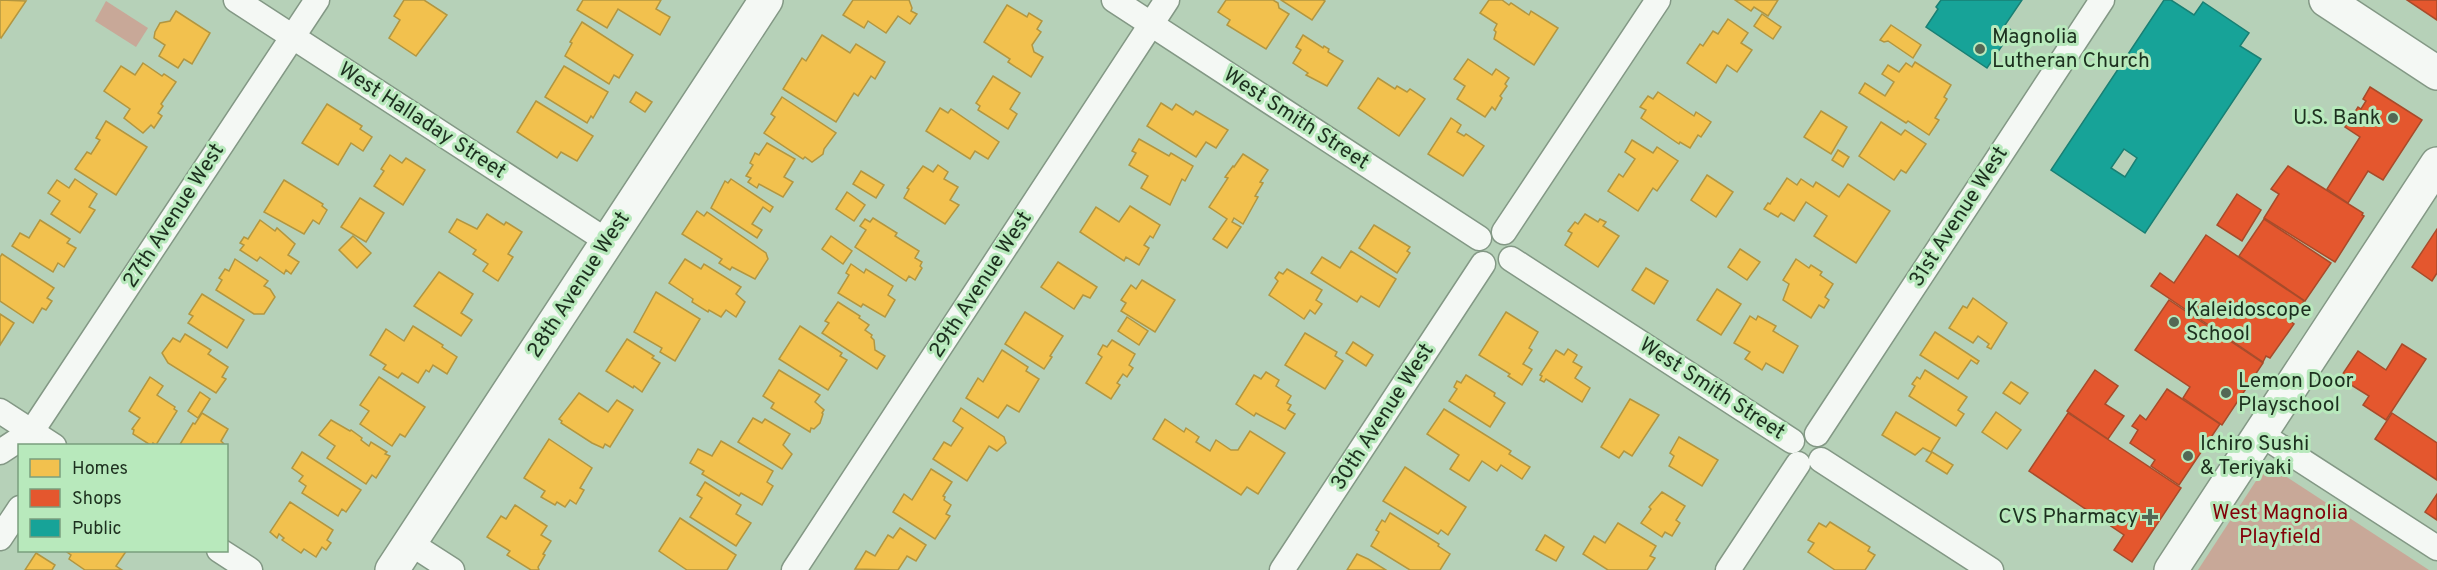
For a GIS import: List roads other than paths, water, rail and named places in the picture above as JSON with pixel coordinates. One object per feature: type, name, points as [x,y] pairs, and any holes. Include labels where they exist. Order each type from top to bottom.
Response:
[{"type":"street","name":"West Halladay Street","points":[[236,0],[608,241]]},
{"type":"street","name":"27th Avenue West","points":[[32,439],[317,0]]},
{"type":"street","name":"28th Avenue West","points":[[392,570],[766,0]]},
{"type":"street","name":"West Smith Street","points":[[1114,0],[1479,238]]},
{"type":"street","name":"29th Avenue West","points":[[794,570],[1167,0]]},
{"type":"street","points":[[1504,232],[1658,0]]},
{"type":"street","name":"31st Avenue West","points":[[1817,434],[2102,0]]},
{"type":"street","points":[[2326,0],[2437,73]]},
{"type":"street","points":[[2171,570],[2437,164]]},
{"type":"street","points":[[1494,230],[1504,232],[1512,241],[1511,259],[1499,267],[1483,264],[1476,251],[1479,238],[1483,233],[1494,230]]},
{"type":"street","name":"West Smith Street","points":[[1511,259],[1792,441]]},
{"type":"street","name":"30th Avenue West","points":[[1282,570],[1483,264]]},
{"type":"street","points":[[0,411],[32,439],[48,444]]},
{"type":"street","points":[[1728,570],[1810,462],[1825,446],[1817,434],[1803,432],[1792,441],[1791,456],[1810,462],[1991,570]]},
{"type":"street","points":[[2259,433],[2437,548]]},
{"type":"street","name":"27th Avenue West","points":[[0,452],[18,445]]},
{"type":"street","points":[[0,538],[18,511]]},
{"type":"street","points":[[410,543],[452,570]]},
{"type":"street","points":[[222,552],[250,570]]},
{"type":"place","name":"Magnolia Lutheran Church","points":[[1980,49]]},
{"type":"place","name":"U.S. Bank","points":[[2393,118]]},
{"type":"place","name":"Kaleidoscope School","points":[[2174,322]]},
{"type":"place","name":"Lemon Door Playschool","points":[[2226,393]]},
{"type":"place","name":"Ichiro Sushi & Teriyaki","points":[[2188,456]]},
{"type":"place","name":"CVS Pharmacy","points":[[2150,517]]},
{"type":"park label","name":"West Magnolia Playfield","points":[[2280,525]]}]
